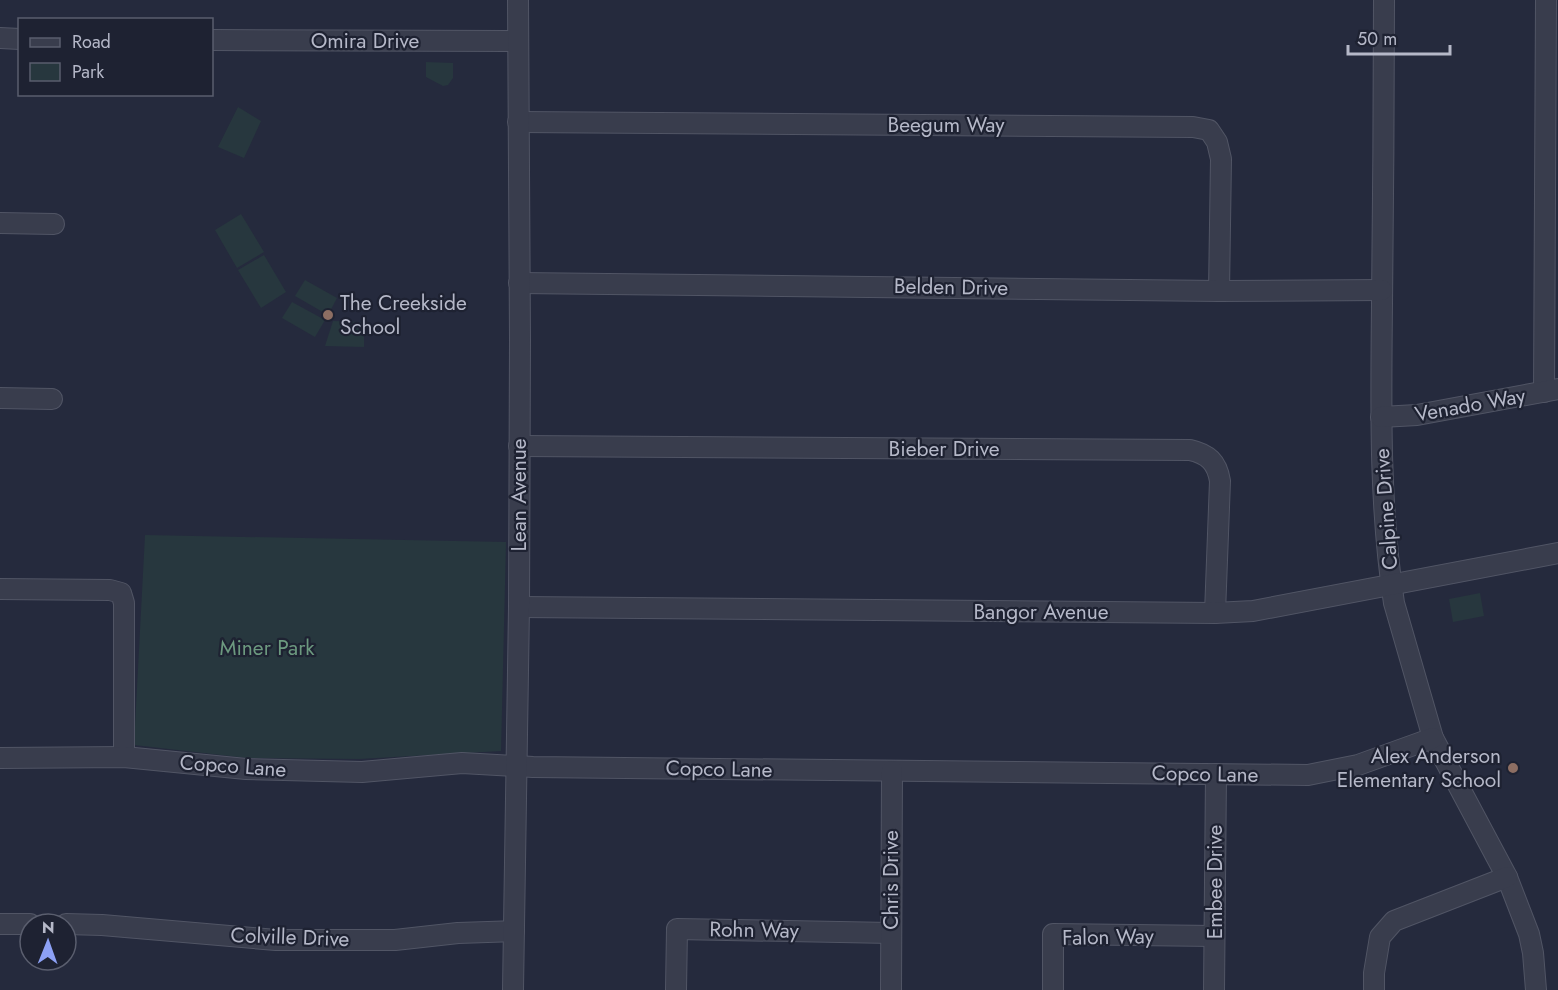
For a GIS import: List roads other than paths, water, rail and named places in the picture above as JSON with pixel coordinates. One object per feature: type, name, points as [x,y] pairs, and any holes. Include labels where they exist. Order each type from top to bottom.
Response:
[{"type":"street","name":"Lean Avenue","points":[[513,990],[519,607],[518,0]]},
{"type":"street","name":"Calpine Drive","points":[[1384,0],[1381,417],[1384,526],[1391,585],[1394,603],[1433,738],[1507,877],[1529,934],[1536,990]]},
{"type":"street","points":[[1546,0],[1551,390]]},
{"type":"street","points":[[0,38],[18,39]]},
{"type":"street","name":"Omira Drive","points":[[213,40],[518,40]]},
{"type":"street","name":"Beegum Way","points":[[518,122],[1181,127],[1209,130],[1217,142],[1221,159],[1220,291]]},
{"type":"street","points":[[0,223],[54,224]]},
{"type":"street","name":"Belden Drive","points":[[519,283],[1220,291],[1382,290]]},
{"type":"street","name":"Venado Way","points":[[1381,417],[1417,415],[1551,390]]},
{"type":"street","points":[[0,398],[52,399]]},
{"type":"street","name":"Bieber Drive","points":[[519,446],[1190,450],[1212,459],[1218,470],[1220,481],[1215,613]]},
{"type":"street","name":"Bangor Avenue","points":[[519,607],[1215,613],[1253,611],[1558,553]]},
{"type":"street","points":[[0,589],[110,590],[121,593],[124,603],[124,757]]},
{"type":"street","name":"Copco Lane","points":[[0,758],[124,757],[246,769],[362,772],[462,763],[515,766],[1308,775],[1358,765],[1433,738]]},
{"type":"street","name":"Chris Drive","points":[[891,990],[892,771]]},
{"type":"street","name":"Embee Drive","points":[[1214,990],[1216,774]]},
{"type":"street","points":[[1374,990],[1374,972],[1380,937],[1394,921],[1507,877]]},
{"type":"street","points":[[0,924],[18,924]]},
{"type":"street","name":"Colville Drive","points":[[78,924],[276,940],[395,940],[458,933],[514,932]]},
{"type":"street","name":"Rohn Way","points":[[676,990],[677,929],[891,933]]},
{"type":"street","name":"Falon Way","points":[[1053,990],[1053,934],[1214,936]]},
{"type":"place","name":"The Creekside School","points":[[328,315]]},
{"type":"place","name":"Alex Anderson Elementary School","points":[[1513,768]]},
{"type":"park label","name":"Miner Park","points":[[267,648]]}]
